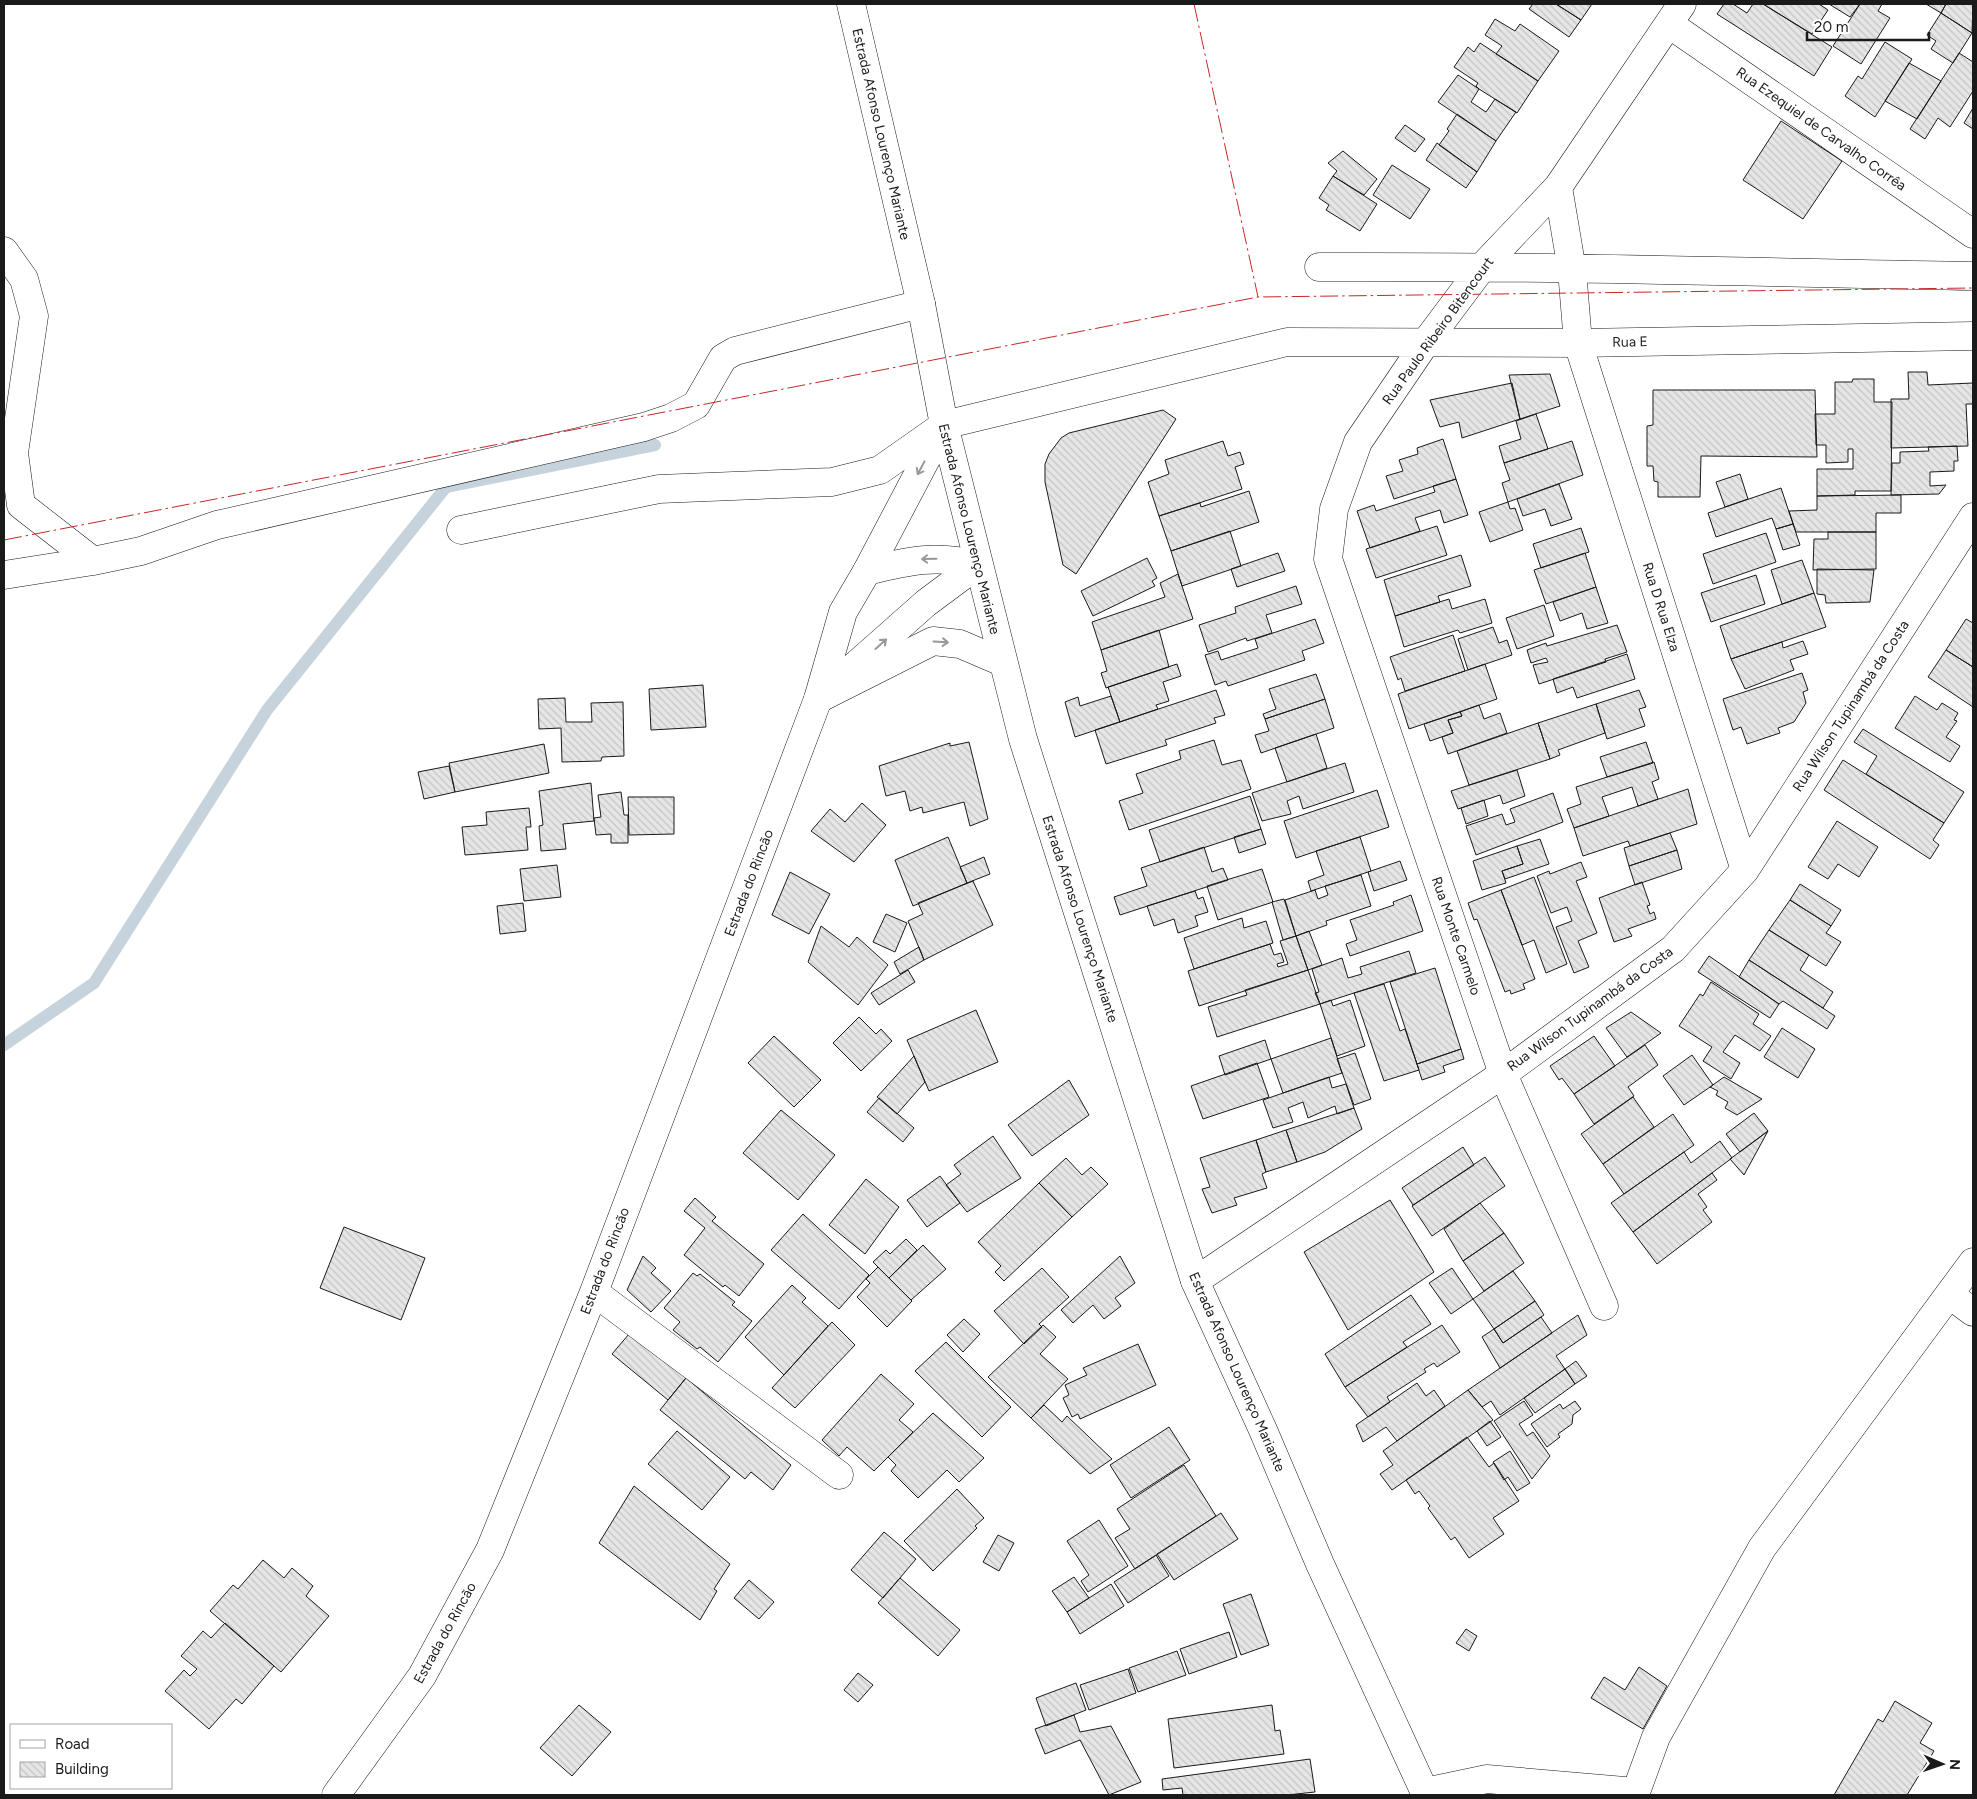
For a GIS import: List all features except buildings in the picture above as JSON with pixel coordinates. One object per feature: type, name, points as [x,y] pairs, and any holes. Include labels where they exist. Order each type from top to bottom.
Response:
[{"type":"street","name":"Estrada Afonso Lourenço Mariante","points":[[851,4],[921,304],[944,425],[1002,662],[1023,739],[1195,1281],[1264,1430],[1320,1564],[1425,1794]]},
{"type":"street","name":"Rua Paulo Ribeiro Bitencourt","points":[[1328,559],[1334,509],[1358,442],[1426,342],[1483,266],[1558,187],[1676,14]]},
{"type":"street","name":"Rua Ezequiel de Carvalho Corrêa","points":[[1676,14],[1973,234]]},
{"type":"street","name":"Rua D Rua Elza","points":[[1558,187],[1572,270],[1578,343],[1745,870]]},
{"type":"street","points":[[4,252],[24,279],[34,316],[14,453],[22,505],[93,561]]},
{"type":"street","points":[[1319,267],[1483,266],[1572,270],[1973,276]]},
{"type":"street","points":[[4,575],[93,561],[141,551],[217,525],[644,427],[671,418],[696,406],[724,358],[735,351],[921,304]]},
{"type":"street","name":"Rua E","points":[[944,425],[1287,342],[1578,343],[1973,336]]},
{"type":"street","points":[[461,530],[659,489],[832,482],[880,470],[944,425]]},
{"type":"street","name":"Estrada do Rincão","points":[[336,1795],[422,1676],[490,1550],[594,1292],[818,699],[843,612],[867,571],[944,425]]},
{"type":"street","name":"Rua Wilson Tupinambá da Costa","points":[[1195,1281],[1503,1074],[1673,949],[1745,870],[1973,516]]},
{"type":"street","points":[[867,571],[912,559],[957,560],[978,565]]},
{"type":"street","name":"Rua Monte Carmelo","points":[[1328,559],[1503,1074],[1604,1306]]},
{"type":"street","name":"Estrada do Rincão","points":[[818,699],[926,604],[978,565]]},
{"type":"street","points":[[818,699],[933,641],[960,644],[1002,662]]},
{"type":"street","points":[[1425,1794],[1491,1787],[1636,1794],[1656,1737],[1762,1548],[1973,1262]]},
{"type":"street","points":[[594,1292],[839,1475]]},
{"type":"street","points":[[1950,1295],[1973,1312]]},
{"type":"waterway","points":[[4,1045],[94,983],[267,710],[446,487],[655,445]]},
{"type":"power","points":[[1194,4],[1258,297]]},
{"type":"power","points":[[4,540],[1258,297],[1973,288]]}]
